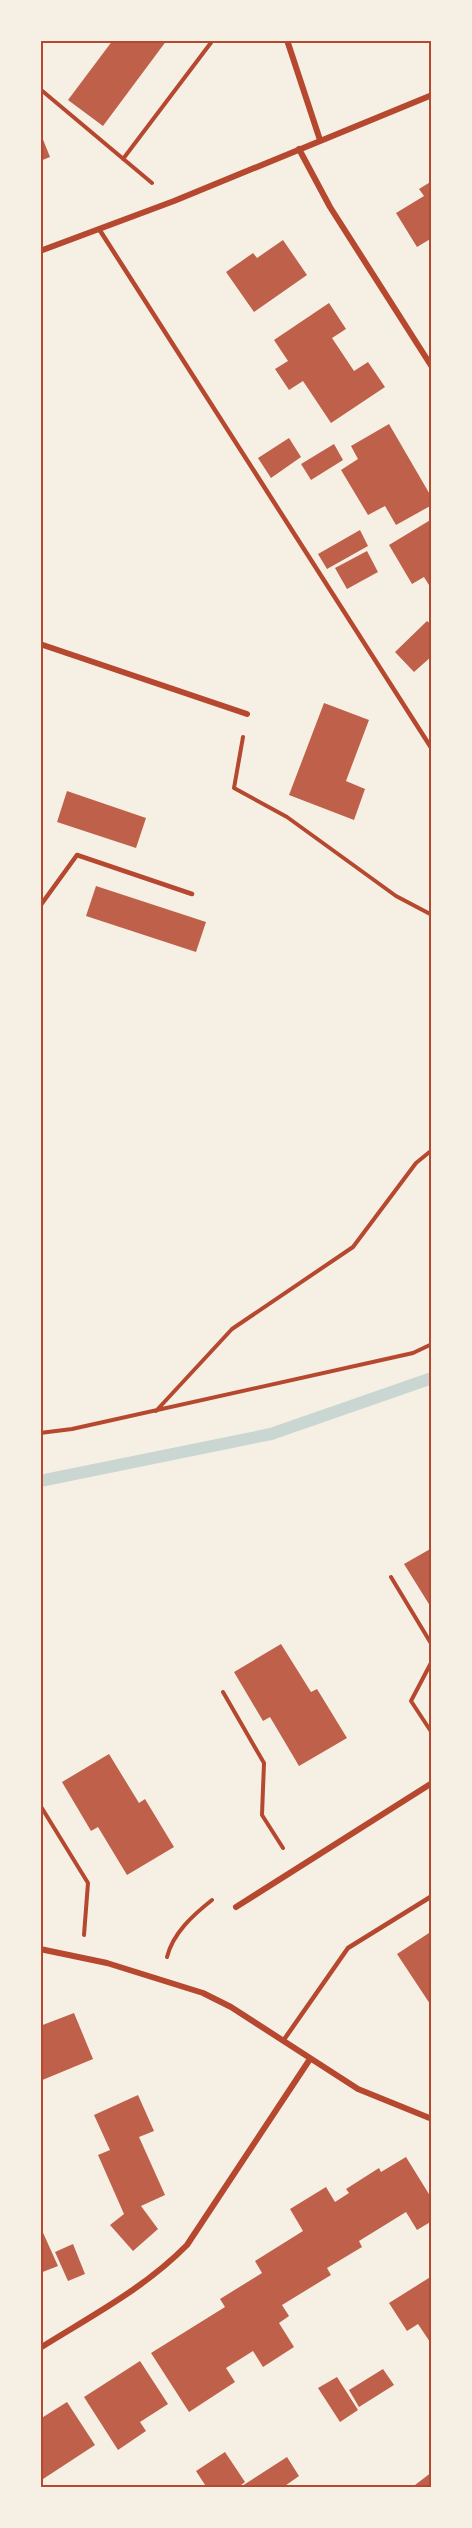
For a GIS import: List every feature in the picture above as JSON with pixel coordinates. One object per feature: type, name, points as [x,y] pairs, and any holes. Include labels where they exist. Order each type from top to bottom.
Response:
[{"type":"street","points":[[287,40],[320,140]]},
{"type":"street","points":[[40,251],[174,201],[432,95]]},
{"type":"street","points":[[299,149],[330,207],[432,367]]},
{"type":"street","points":[[40,644],[247,714]]},
{"type":"street","points":[[236,1907],[432,1783]]},
{"type":"street","points":[[40,1949],[83,1957],[161,1978],[203,1993],[231,2007],[358,2089],[432,2119]]},
{"type":"street","points":[[40,2348],[141,2285],[166,2267],[187,2245],[310,2059]]},
{"type":"lane","points":[[99,229],[432,748]]},
{"type":"lane","points":[[40,906],[77,855],[192,894]]},
{"type":"lane","points":[[283,2040],[348,1948],[432,1896]]},
{"type":"path","points":[[123,159],[213,40]]},
{"type":"path","points":[[40,89],[174,201]]},
{"type":"path","points":[[247,714],[234,788],[287,817],[396,896],[432,915]]},
{"type":"path","points":[[155,1411],[232,1329],[352,1247],[416,1163],[432,1150]]},
{"type":"path","points":[[40,1433],[72,1429],[414,1353],[432,1344]]},
{"type":"path","points":[[391,1577],[432,1645]]},
{"type":"path","points":[[432,1660],[411,1701],[432,1733]]},
{"type":"path","points":[[223,1692],[264,1763],[262,1815],[296,1869]]},
{"type":"path","points":[[40,1805],[88,1883],[83,1957]]},
{"type":"path","points":[[161,1978],[168,1950],[190,1919],[225,1890],[236,1907]]},
{"type":"building","points":[[113,40],[167,40],[103,126],[68,100]]},
{"type":"building","points":[[40,132],[50,157],[40,161]]},
{"type":"building","points":[[432,181],[432,238],[417,247],[396,213],[424,196],[419,189]]},
{"type":"building","points":[[283,240],[307,275],[254,312],[226,272],[253,253],[257,258]]},
{"type":"building","points":[[329,303],[346,329],[332,338],[354,371],[368,362],[385,387],[331,423],[303,381],[289,390],[275,369],[288,361],[274,340]]},
{"type":"building","points":[[389,424],[432,498],[432,505],[396,525],[385,506],[368,515],[341,470],[358,459],[351,446]]},
{"type":"building","points":[[289,438],[301,457],[271,478],[258,458]]},
{"type":"building","points":[[334,444],[343,460],[311,480],[301,464]]},
{"type":"building","points":[[432,519],[432,590],[424,577],[412,584],[389,545]]},
{"type":"building","points":[[360,530],[368,546],[327,569],[318,554]]},
{"type":"building","points":[[367,551],[378,572],[347,589],[335,568]]},
{"type":"building","points":[[427,621],[432,625],[432,656],[414,672],[395,652]]},
{"type":"building","points":[[324,703],[369,720],[346,781],[365,789],[354,820],[289,795]]},
{"type":"building","points":[[67,791],[146,818],[136,848],[57,822]]},
{"type":"building","points":[[96,886],[206,922],[196,952],[86,916]]},
{"type":"building","points":[[432,1548],[432,1609],[404,1564]]},
{"type":"building","points":[[281,1644],[311,1692],[317,1689],[347,1738],[299,1766],[270,1717],[263,1721],[234,1672]]},
{"type":"building","points":[[109,1754],[139,1803],[145,1799],[174,1847],[127,1875],[98,1827],[91,1831],[62,1782]]},
{"type":"building","points":[[432,1931],[432,2007],[397,1954]]},
{"type":"building","points":[[74,2013],[93,2059],[40,2081],[40,2026]]},
{"type":"building","points":[[138,2095],[154,2131],[139,2137],[165,2195],[141,2206],[158,2229],[133,2251],[110,2225],[124,2214],[98,2155],[110,2150],[94,2115]]},
{"type":"building","points":[[406,2157],[432,2199],[432,2221],[417,2230],[406,2212],[359,2241],[362,2247],[327,2268],[331,2275],[282,2305],[289,2316],[279,2323],[294,2347],[263,2367],[253,2351],[226,2368],[235,2382],[189,2412],[151,2353],[225,2307],[220,2299],[262,2273],[255,2261],[303,2231],[290,2209],[326,2187],[335,2202],[349,2193],[346,2189],[379,2168],[381,2172]]},
{"type":"building","points":[[40,2226],[58,2266],[40,2273]]},
{"type":"building","points":[[73,2244],[85,2274],[68,2281],[55,2252]]},
{"type":"building","points":[[432,2276],[432,2345],[418,2324],[407,2331],[389,2303]]},
{"type":"building","points":[[140,2361],[168,2404],[140,2422],[146,2431],[118,2450],[84,2397]]},
{"type":"building","points":[[383,2369],[394,2385],[359,2407],[349,2390]]},
{"type":"building","points":[[337,2377],[358,2410],[340,2422],[318,2388]]},
{"type":"building","points":[[67,2402],[95,2445],[40,2481],[40,2419]]},
{"type":"building","points":[[225,2452],[245,2482],[237,2488],[207,2488],[196,2471]]},
{"type":"building","points":[[287,2457],[299,2476],[282,2488],[244,2488],[242,2486]]},
{"type":"building","points":[[432,2472],[432,2488],[417,2488],[415,2485]]},
{"type":"waterway","points":[[40,1481],[271,1434],[432,1378]]}]
